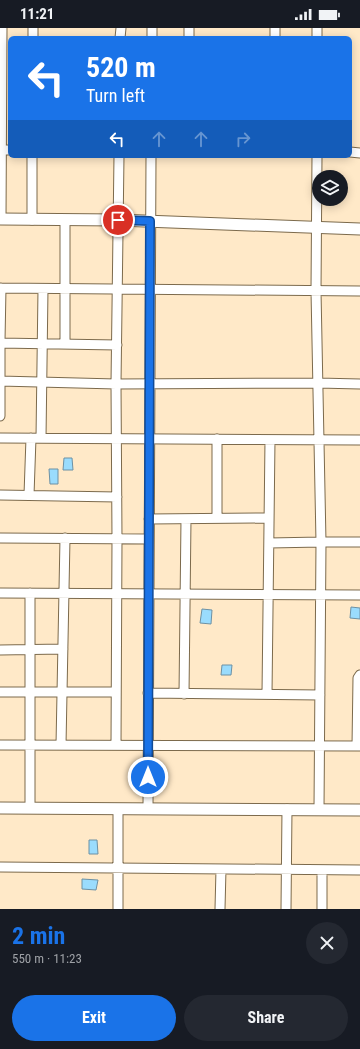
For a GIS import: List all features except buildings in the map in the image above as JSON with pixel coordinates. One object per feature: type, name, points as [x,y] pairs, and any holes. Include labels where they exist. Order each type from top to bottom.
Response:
[{"type":"street","points":[[2,28],[4,56],[4,150],[1,219],[118,220],[360,229]]},
{"type":"street","points":[[32,158],[32,220]]},
{"type":"street","points":[[116,745],[116,384],[119,158]]},
{"type":"street","points":[[148,809],[151,158]]},
{"type":"street","points":[[317,158],[316,291],[321,542],[320,809]]},
{"type":"street","points":[[65,220],[65,344]]},
{"type":"street","points":[[117,345],[0,342],[0,288],[360,291]]},
{"type":"street","points":[[41,438],[43,289]]},
{"type":"street","points":[[0,347],[0,416]]},
{"type":"street","points":[[0,382],[116,384],[318,382],[360,384]]},
{"type":"street","points":[[0,438],[360,440]]},
{"type":"street","points":[[29,495],[31,438]]},
{"type":"street","points":[[217,439],[217,518]]},
{"type":"street","points":[[267,694],[270,440]]},
{"type":"street","points":[[0,495],[117,497]]},
{"type":"street","points":[[149,519],[269,518]]},
{"type":"street","points":[[184,694],[186,519]]},
{"type":"street","points":[[0,538],[149,539]]},
{"type":"street","points":[[61,745],[65,538]]},
{"type":"street","points":[[269,543],[360,542]]},
{"type":"street","points":[[0,593],[360,595]]},
{"type":"street","points":[[30,593],[30,808]]},
{"type":"street","points":[[0,650],[63,649]]},
{"type":"street","points":[[0,745],[358,746],[358,678],[360,675]]},
{"type":"street","points":[[0,692],[116,692]]},
{"type":"street","points":[[148,693],[320,695]]},
{"type":"street","points":[[0,808],[360,810]]},
{"type":"street","points":[[118,809],[118,909]]},
{"type":"street","points":[[286,909],[287,809]]},
{"type":"street","points":[[0,867],[360,870]]},
{"type":"street","points":[[220,909],[221,869]]},
{"type":"street","points":[[322,870],[322,909]]},
{"type":"route","points":[[118,220],[150,221],[148,777]]}]
